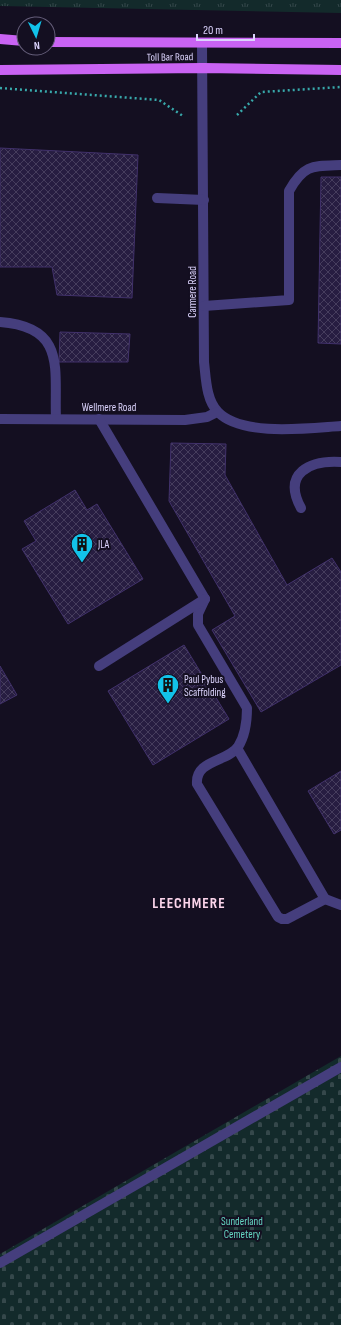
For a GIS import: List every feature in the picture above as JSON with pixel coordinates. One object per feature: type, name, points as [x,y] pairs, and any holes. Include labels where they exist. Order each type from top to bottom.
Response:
[{"type":"main road","points":[[0,40],[16,41]]},
{"type":"main road","name":"Toll Bar Road","points":[[56,42],[341,43]]},
{"type":"main road","name":"Toll Bar Road","points":[[0,70],[203,68],[341,70]]},
{"type":"street","name":"Carmere Road","points":[[202,43],[204,362],[208,394],[217,412],[232,423],[272,429],[341,426]]},
{"type":"street","points":[[204,306],[289,300],[289,191],[298,175],[314,166],[341,165]]},
{"type":"street","points":[[157,198],[204,200]]},
{"type":"street","points":[[0,322],[35,330],[47,342],[52,351],[56,364],[56,419]]},
{"type":"street","name":"Wellmere Road","points":[[0,419],[185,420],[207,417],[217,412]]},
{"type":"street","points":[[99,419],[205,599]]},
{"type":"street","points":[[301,508],[295,497],[293,486],[299,475],[310,466],[324,461],[341,462]]},
{"type":"street","points":[[99,666],[205,599]]},
{"type":"street","points":[[205,599],[198,614],[198,625],[247,708],[247,723],[237,748],[200,770],[196,777],[197,784],[278,917],[287,919],[325,899]]},
{"type":"street","points":[[237,748],[325,899],[341,905]]},
{"type":"street","points":[[0,1263],[341,1067]]},
{"type":"path","points":[[237,115],[261,92],[341,87]]},
{"type":"path","points":[[0,88],[159,100],[183,116]]},
{"type":"green space","points":[[0,0],[341,0],[341,13],[0,6]]},
{"type":"green space","name":"Sunderland Cemetery","points":[[341,1056],[341,1325],[0,1325],[0,1254]]},
{"type":"building","points":[[0,148],[138,155],[132,298],[57,295],[52,267],[0,267]]},
{"type":"building","points":[[321,177],[341,177],[341,344],[318,343]]},
{"type":"building","points":[[60,332],[130,334],[128,362],[59,362]]},
{"type":"building","points":[[171,443],[226,444],[225,475],[287,585],[332,558],[341,572],[341,665],[261,712],[212,630],[235,616],[169,501]]},
{"type":"building","name":"JLA","points":[[75,490],[87,510],[97,504],[143,579],[68,624],[22,549],[36,541],[24,521]]},
{"type":"building","name":"Paul Pybus Scaffolding","points":[[184,645],[229,719],[153,765],[108,691]]},
{"type":"building","points":[[0,666],[17,695],[0,704]]},
{"type":"building","points":[[341,771],[341,830],[334,834],[308,791]]},
{"type":"place","name":"JLA","points":[[82,564]]},
{"type":"place","name":"Paul Pybus Scaffolding","points":[[168,704]]},
{"type":"district","name":"LEECHMERE","points":[[189,903]]}]
